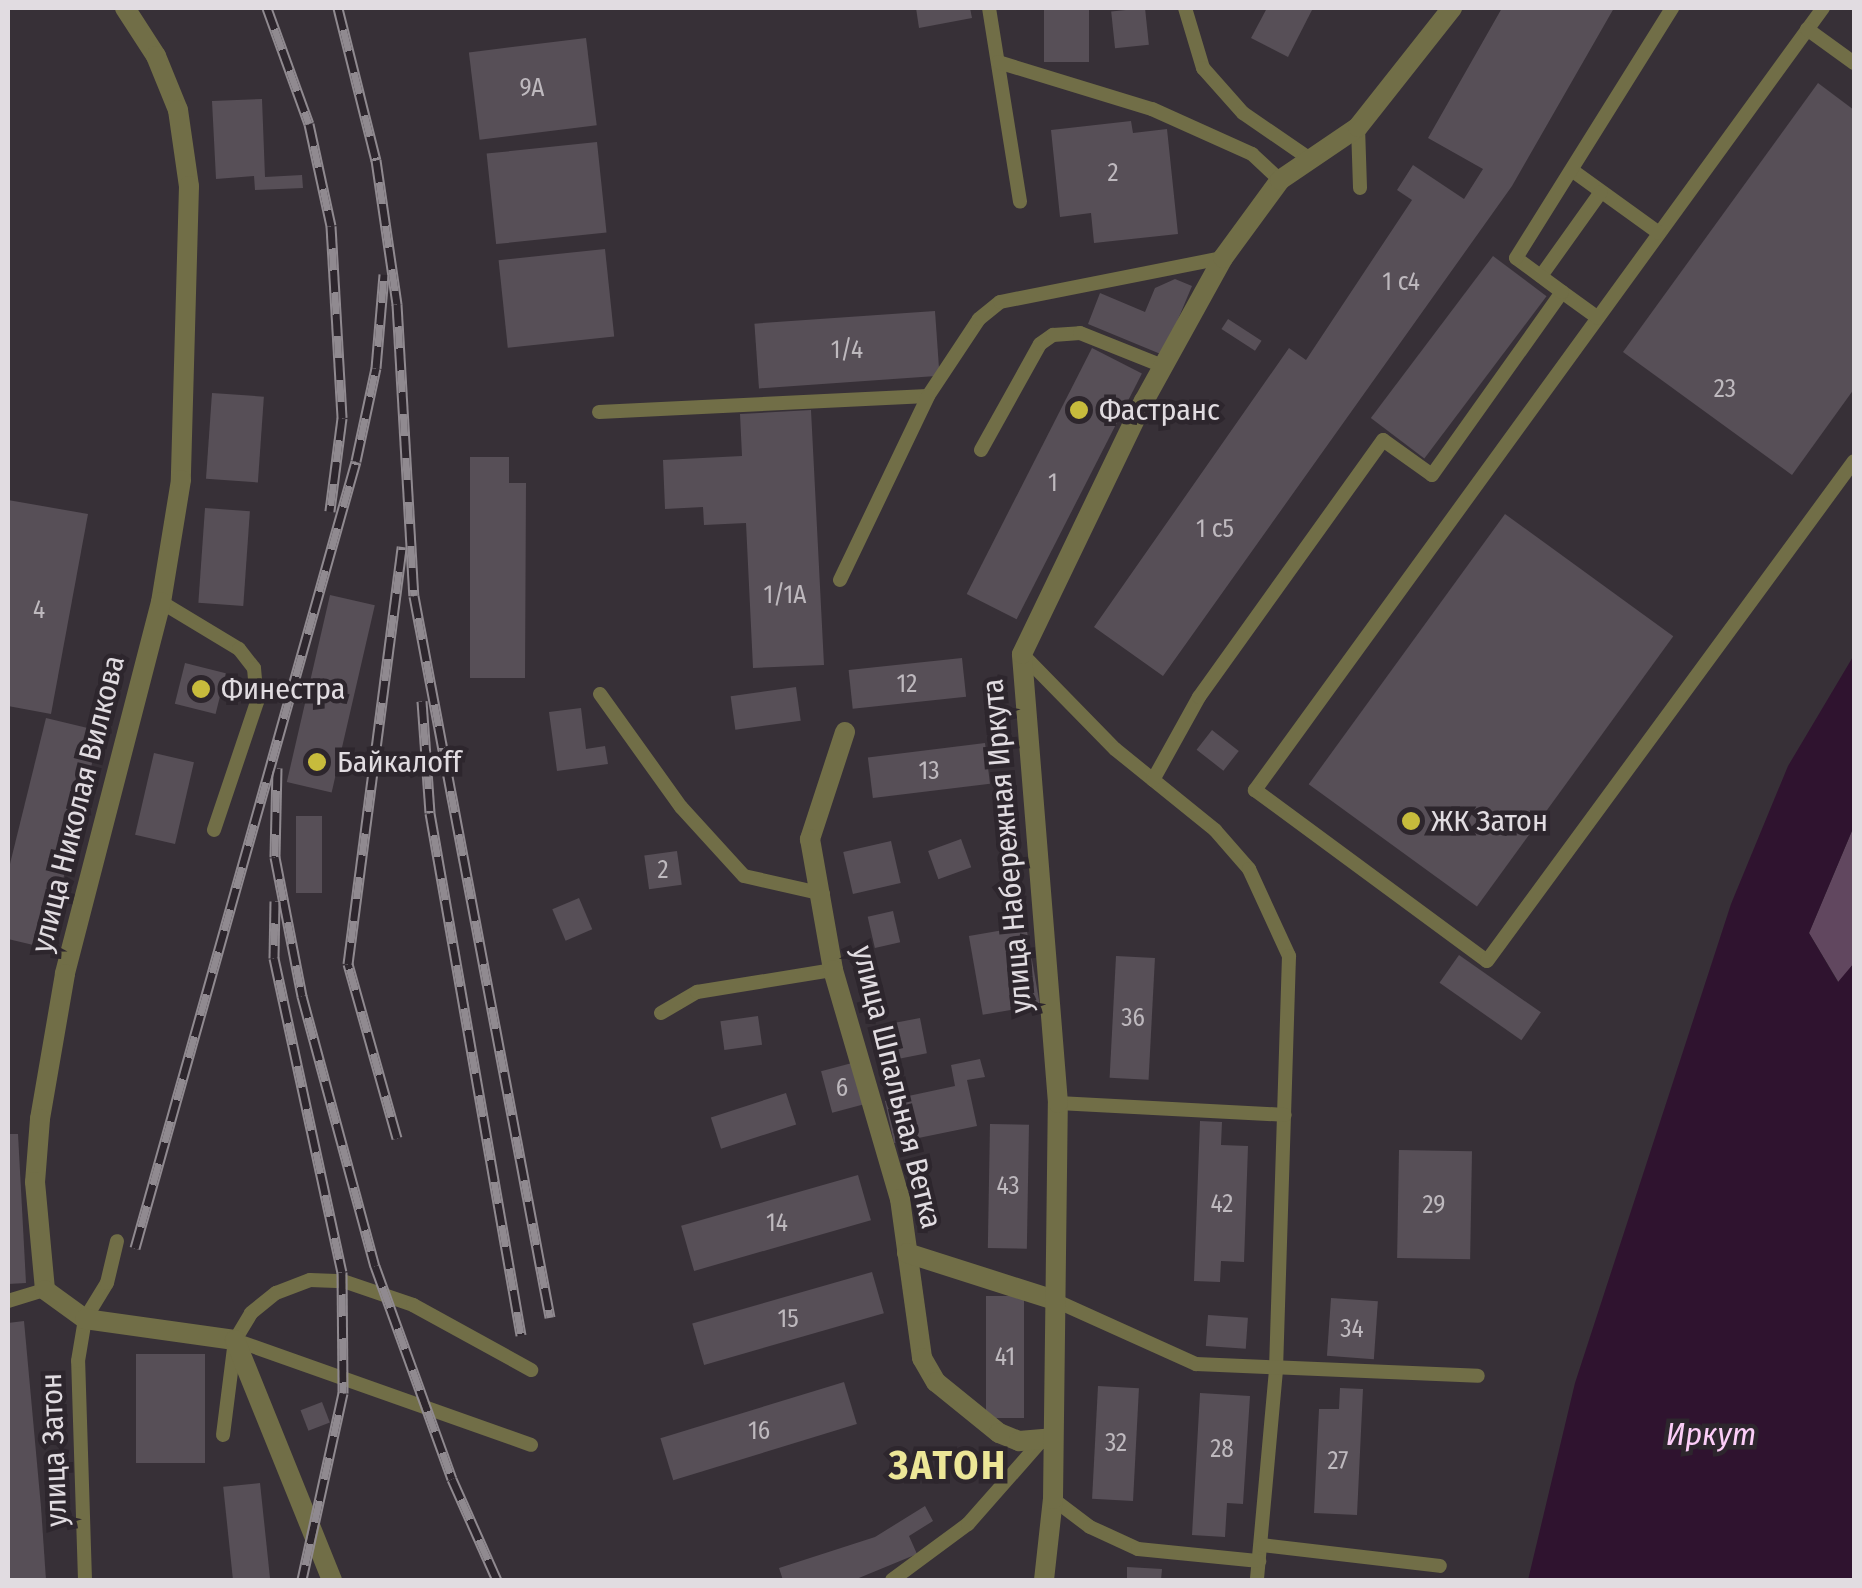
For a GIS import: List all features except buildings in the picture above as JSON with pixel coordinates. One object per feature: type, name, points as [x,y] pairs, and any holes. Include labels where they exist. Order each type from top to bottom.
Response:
[{"type":"street","name":"улица Николая Вилкова","points":[[45,1290],[35,1182],[40,1119],[65,974],[161,602],[181,480],[188,186],[178,110],[156,56],[125,8]]},
{"type":"street","name":"улица Набережная Иркута","points":[[1044,1580],[1053,1499],[1048,1439],[1058,1104],[1022,654],[1163,366],[1222,258],[1280,180],[1358,127],[1452,8]]},
{"type":"street","name":"улица Шпальная Ветка","points":[[845,732],[810,838],[823,894],[833,970],[872,1088],[907,1253],[922,1358],[936,1382],[1000,1434],[1048,1439]]},
{"type":"street","points":[[907,1253],[1054,1300]]},
{"type":"street","points":[[45,1290],[85,1318],[235,1340],[332,1580]]},
{"type":"lane","points":[[989,8],[1020,202]]},
{"type":"lane","points":[[1185,8],[1202,68],[1243,113],[1310,159]]},
{"type":"lane","points":[[1598,318],[1516,258],[1672,8]]},
{"type":"lane","points":[[1823,8],[1255,790],[1487,961],[1854,460]]},
{"type":"lane","points":[[1807,29],[1854,64]]},
{"type":"lane","points":[[998,62],[1152,109],[1252,154],[1280,180]]},
{"type":"lane","points":[[1358,127],[1360,188]]},
{"type":"lane","points":[[1573,172],[1659,233]]},
{"type":"lane","points":[[1541,276],[1602,192]]},
{"type":"lane","points":[[840,580],[928,396],[970,331],[1000,302],[1222,258]]},
{"type":"lane","points":[[1153,780],[1199,697],[1383,440],[1432,475],[1562,292]]},
{"type":"lane","points":[[982,450],[1040,344],[1053,334],[1080,332],[1163,366]]},
{"type":"lane","points":[[600,412],[928,396]]},
{"type":"lane","points":[[161,602],[239,649],[254,668],[256,702],[214,830]]},
{"type":"lane","points":[[1022,654],[1153,780],[1215,830],[1249,869],[1275,917],[1289,956],[1276,1370],[1257,1580]]},
{"type":"lane","points":[[600,694],[680,807],[744,876],[823,894]]},
{"type":"lane","points":[[661,1012],[697,992],[833,970]]},
{"type":"lane","points":[[1058,1104],[1286,1116]]},
{"type":"lane","points":[[85,1318],[107,1283],[117,1241]]},
{"type":"lane","points":[[223,1435],[235,1340],[252,1313],[276,1293],[310,1280],[342,1281],[413,1305],[531,1370]]},
{"type":"lane","points":[[8,1301],[45,1290]]},
{"type":"lane","points":[[1054,1300],[1196,1364],[1478,1376]]},
{"type":"lane","name":"улица Затон","points":[[85,1318],[78,1361],[85,1580]]},
{"type":"lane","points":[[235,1340],[531,1444]]},
{"type":"lane","points":[[892,1580],[968,1524],[1048,1439]]},
{"type":"lane","points":[[1053,1499],[1090,1527],[1138,1549],[1259,1561]]},
{"type":"lane","points":[[1262,1545],[1440,1566]]},
{"type":"shaded area","points":[[1854,826],[1854,963],[1839,983],[1809,933]]},
{"type":"water","name":"Иркут","points":[[1854,655],[1854,826],[1809,933],[1838,982],[1854,963],[1854,1580],[1528,1580],[1575,1383],[1731,904],[1788,766]]},
{"type":"railway","points":[[267,8],[309,124],[331,226],[342,418],[330,511]]},
{"type":"railway","points":[[338,8],[376,160],[397,304],[414,596],[550,1317]]},
{"type":"railway","points":[[135,1248],[356,461],[376,368],[384,274]]},
{"type":"railway","points":[[397,1138],[348,964],[402,546]]},
{"type":"railway","points":[[422,701],[430,813],[521,1335]]},
{"type":"railway","points":[[277,768],[275,857],[302,996],[375,1266],[452,1479],[497,1580]]},
{"type":"railway","points":[[275,901],[274,958],[342,1272],[343,1393],[302,1580]]},
{"type":"place","name":"Фастранс","points":[[1079,410]]},
{"type":"place","name":"Финестра","points":[[201,689]]},
{"type":"place","name":"Байкалoff","points":[[317,762]]},
{"type":"place","name":"ЖК Затон","points":[[1411,821]]},
{"type":"district","name":"ЗАТОН","points":[[948,1466]]}]
